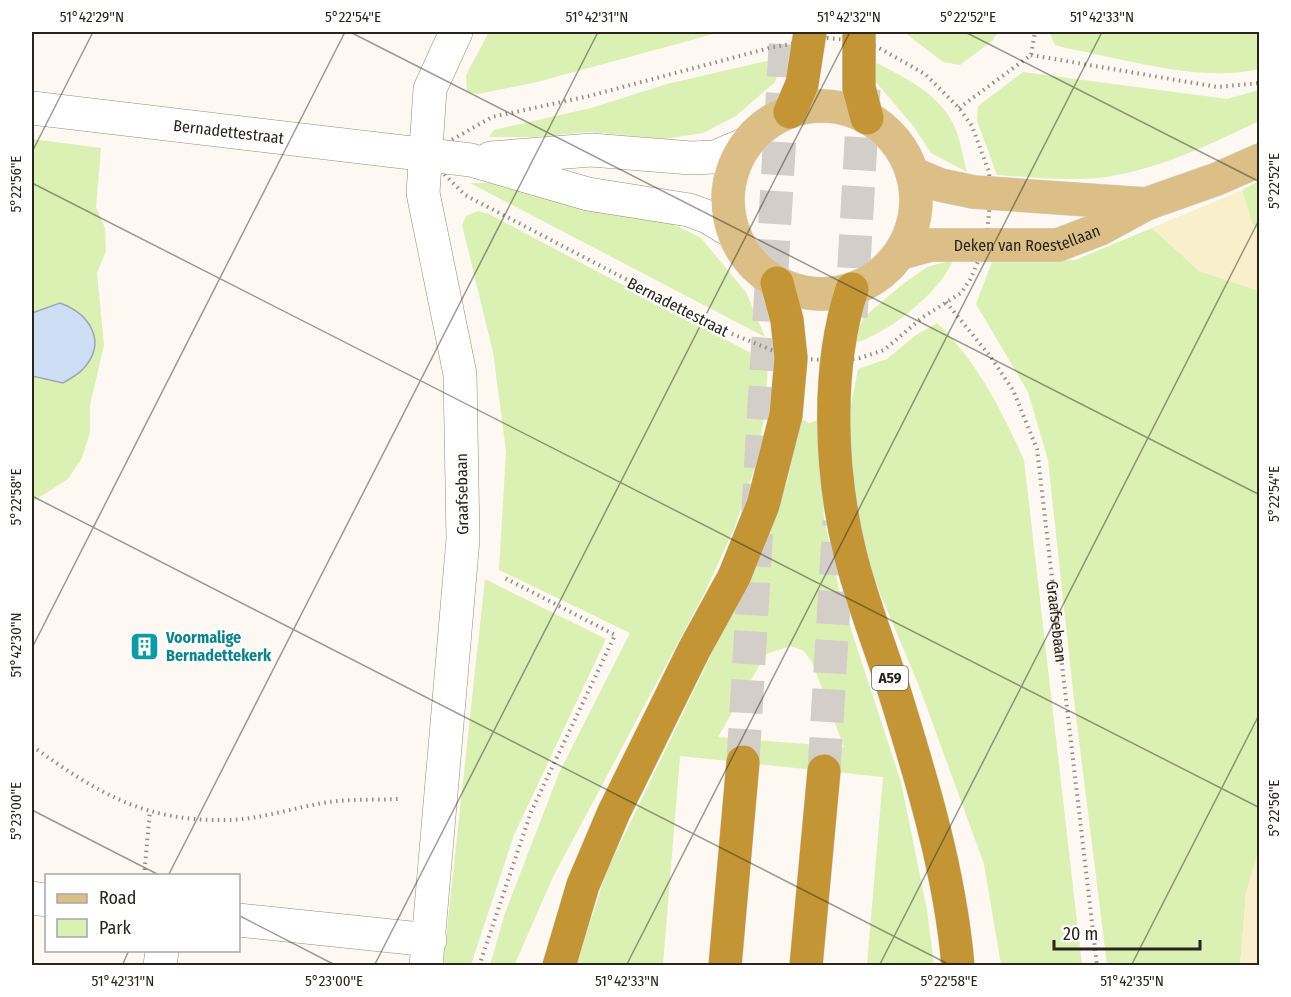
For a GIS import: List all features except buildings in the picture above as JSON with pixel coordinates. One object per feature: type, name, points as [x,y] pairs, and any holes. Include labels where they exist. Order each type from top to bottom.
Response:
[{"type":"highway","points":[[790,112],[802,84],[809,35]]},
{"type":"highway","points":[[859,36],[859,88],[867,118]]},
{"type":"highway","points":[[559,966],[583,885],[614,812],[694,650],[734,577],[763,505],[786,415],[791,358],[787,320],[777,282]]},
{"type":"highway","name":"A59","points":[[852,289],[843,317],[838,361],[834,419],[837,478],[850,554],[924,787],[945,886],[958,966]]},
{"type":"highway","points":[[725,966],[743,762]]},
{"type":"highway","points":[[806,966],[824,771]]},
{"type":"main road","points":[[828,107],[867,118],[900,144],[914,174],[918,207],[915,228],[902,254],[868,281],[852,289],[826,294],[810,292],[777,282],[759,270],[744,253],[734,233],[728,210],[728,187],[734,164],[746,144],[770,122],[790,112],[828,107]]},
{"type":"main road","name":"Deken van Roestellaan","points":[[902,254],[930,246],[986,243],[1058,245],[1100,229],[1146,204],[1217,179],[1260,160]]},
{"type":"main road","name":"Deken van Roestellaan","points":[[914,174],[940,185],[974,192],[1146,204]]},
{"type":"street","name":"Graafsebaan","points":[[428,953],[439,798],[462,556],[460,374],[423,192],[430,89],[456,32]]},
{"type":"street","name":"Bernadettestraat","points":[[32,108],[471,160],[588,194],[689,210],[708,217],[734,233]]},
{"type":"street","name":"Bernadettestraat","points":[[471,160],[591,150],[691,158],[715,157],[746,144]]},
{"type":"street","points":[[240,920],[428,953]]},
{"type":"path","points":[[425,155],[492,117],[589,96],[809,35],[859,36],[926,74],[959,108],[1031,55],[1035,32]]},
{"type":"path","points":[[1031,55],[1217,87],[1260,83]]},
{"type":"path","name":"Bernadettestraat","points":[[425,155],[465,195],[726,332],[791,358],[838,361],[860,358],[884,350],[923,317],[946,302]]},
{"type":"path","name":"Graafsebaan","points":[[946,302],[990,356],[1013,390],[1037,449],[1098,966]]},
{"type":"path","points":[[462,556],[615,635],[531,812],[479,966]]},
{"type":"path","points":[[32,746],[88,785],[150,811],[192,819],[231,820],[332,802],[439,798]]},
{"type":"path","points":[[144,874],[150,811]]},
{"type":"green space","points":[[489,32],[721,32],[537,82],[478,94],[467,92],[466,75]]},
{"type":"green space","points":[[904,32],[998,32],[992,41],[960,65],[943,62]]},
{"type":"green space","points":[[1049,32],[1259,32],[1259,69],[1237,73],[1213,73],[1163,68],[1055,45]]},
{"type":"green space","points":[[784,57],[775,82],[736,116],[703,133],[664,139],[590,132],[532,137],[489,137],[494,130],[591,108],[667,84]]},
{"type":"green space","points":[[871,60],[921,88],[941,106],[956,130],[967,172],[931,153],[914,127],[875,81]]},
{"type":"green space","points":[[1023,72],[1227,99],[1259,90],[1259,121],[1181,156],[1120,175],[1074,179],[997,175],[977,121],[978,106]]},
{"type":"green space","points":[[32,139],[101,148],[96,207],[105,228],[106,251],[97,273],[104,345],[90,405],[90,432],[82,458],[68,479],[32,502]]},
{"type":"green space","points":[[1259,181],[1259,232],[1252,223],[1242,190]]},
{"type":"green space","points":[[470,183],[492,183],[671,223],[701,238],[746,292],[765,337]]},
{"type":"green space","points":[[478,211],[489,214],[768,362],[765,412],[756,464],[734,529],[705,592],[553,877],[514,966],[490,965],[505,913],[559,773],[630,633],[499,570],[506,451],[493,352],[462,225],[466,216]]},
{"type":"green space","points":[[1152,228],[1199,271],[1259,291],[1260,847],[1246,893],[1240,965],[1107,965],[1074,700],[1048,460],[1028,392],[976,304],[992,262],[1075,260]]},
{"type":"green space","points":[[953,260],[937,286],[910,311],[880,332],[852,344],[864,317],[903,284],[927,267]]},
{"type":"green space","points":[[937,323],[964,354],[987,387],[1024,460],[1082,965],[1001,965],[984,864],[919,686],[861,548],[848,467],[850,409],[858,369],[887,359],[916,335]]},
{"type":"green space","points":[[800,418],[809,423],[819,420],[824,519],[841,599],[901,782],[927,910],[934,965],[867,965],[883,777],[680,756],[663,965],[576,966],[606,873],[770,533],[788,479]],"holes":[[[791,646],[804,651],[812,662],[844,747],[718,737],[766,654]]]},
{"type":"green space","points":[[485,579],[606,639],[514,835],[471,965],[443,966]]},
{"type":"sand","points":[[1242,190],[1252,223],[1259,232],[1259,291],[1199,271],[1152,228]]},
{"type":"sand","points":[[1259,847],[1259,965],[1240,965],[1246,893]]},
{"type":"water","points":[[60,303],[80,314],[92,330],[95,339],[90,359],[81,371],[63,383],[32,376],[32,313]]},
{"type":"tunnel","points":[[743,762],[786,32]]},
{"type":"tunnel","points":[[851,317],[864,89]]},
{"type":"tunnel","points":[[824,771],[839,521]]},
{"type":"place","name":"Voormalige Bernadettekerk","points":[[145,646]]}]
